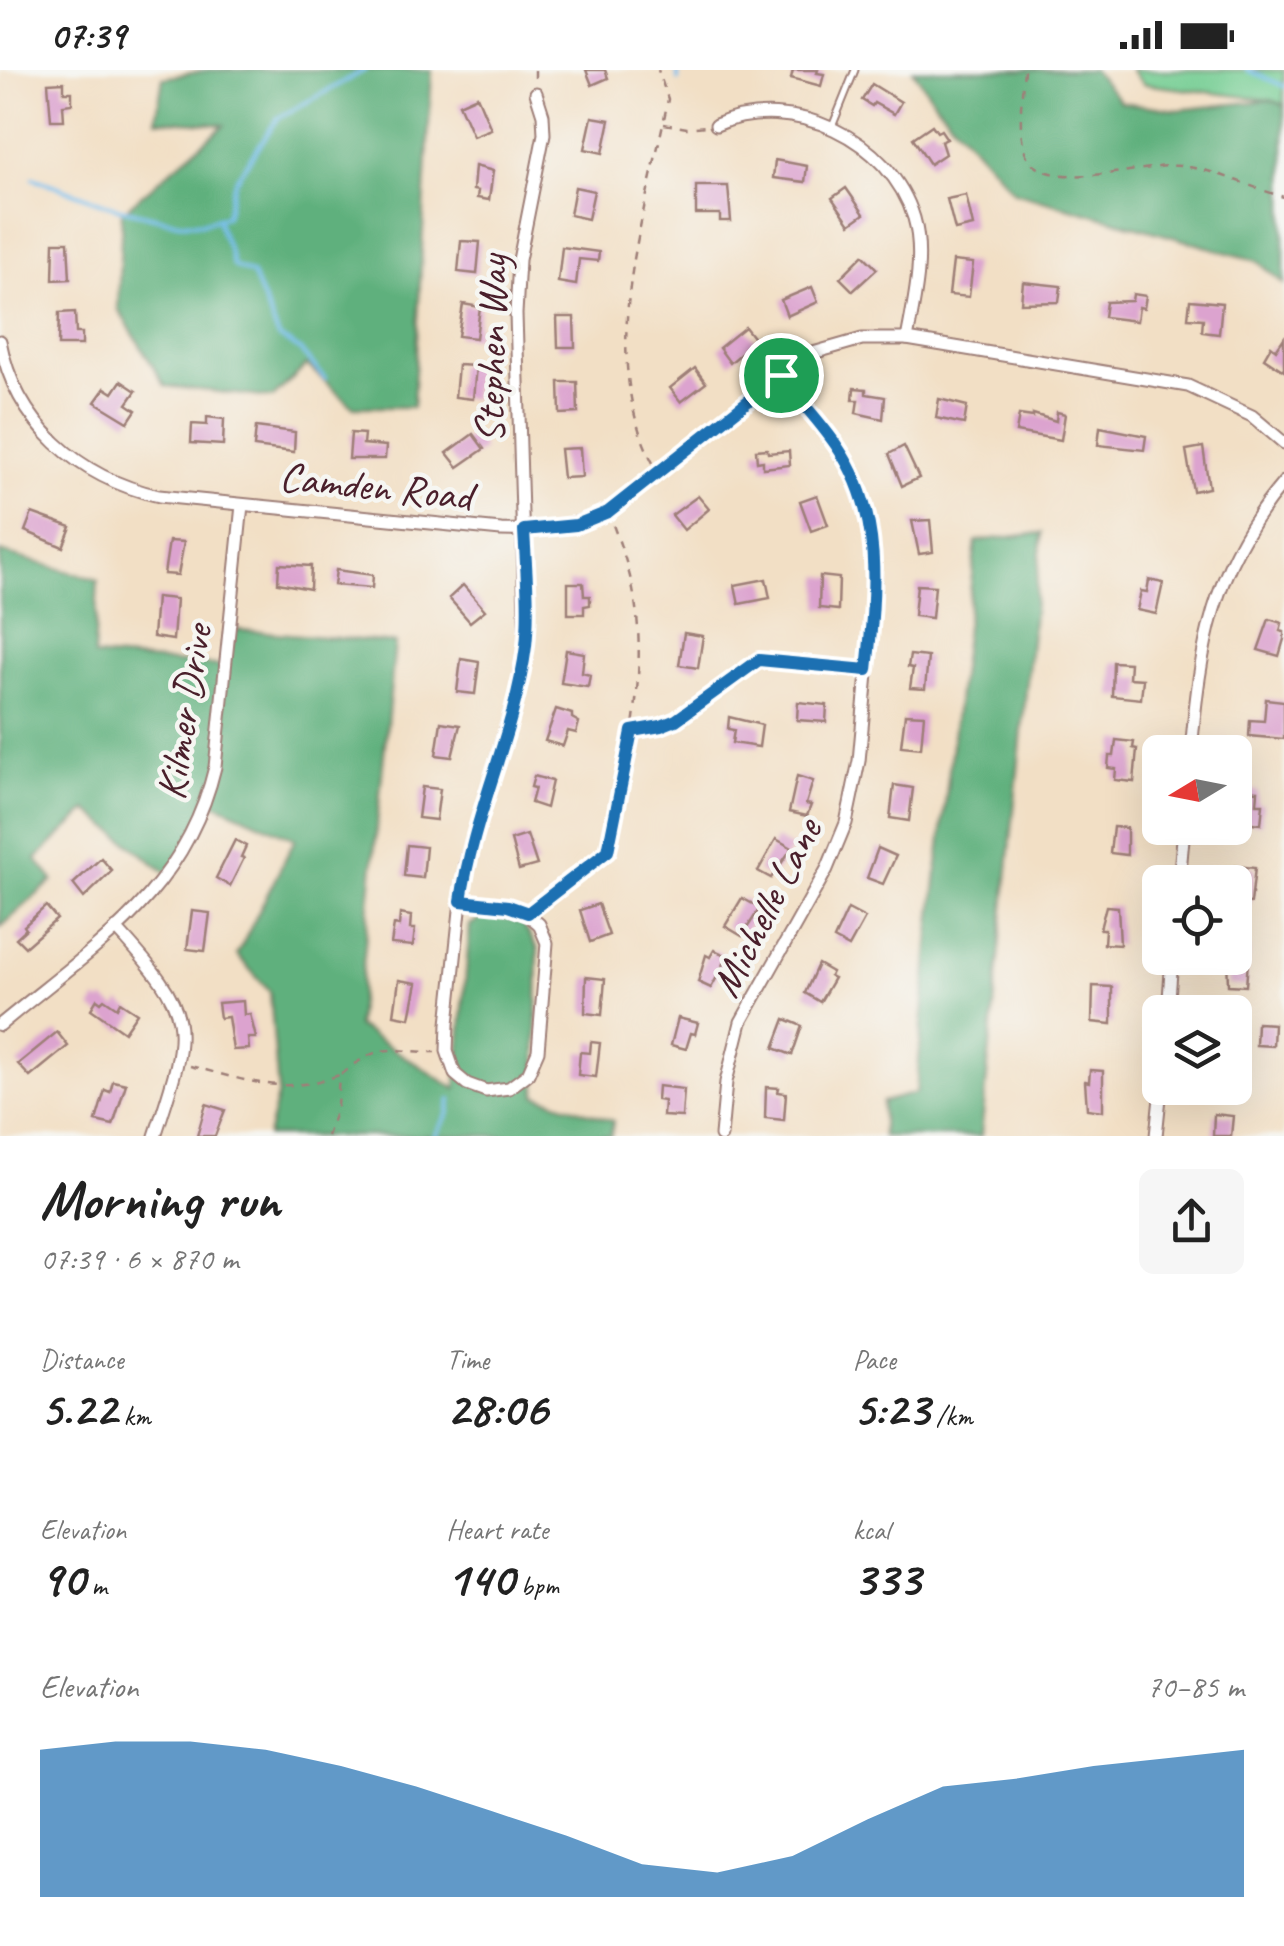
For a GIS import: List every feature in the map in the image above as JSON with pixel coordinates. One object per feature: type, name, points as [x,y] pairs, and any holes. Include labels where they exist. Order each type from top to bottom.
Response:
[{"type":"street","name":"Stephen Way","points":[[447,1051],[466,863],[518,689],[526,647],[516,314],[520,260],[544,134],[536,93]]},
{"type":"street","points":[[716,125],[750,114],[803,119],[832,127],[869,150],[889,169],[914,219],[918,245],[907,339]]},
{"type":"street","name":"Camden Road","points":[[0,340],[22,402],[38,426],[93,473],[138,491],[242,505],[524,530],[576,525],[608,512],[806,356],[842,343],[885,338],[1188,386],[1252,416],[1284,443]]},
{"type":"street","name":"Michelle Lane","points":[[721,1136],[726,1082],[741,1022],[826,870],[846,822],[859,761],[875,578],[864,502],[837,447],[781,375]]},
{"type":"street","points":[[1193,735],[1202,651],[1218,594],[1243,538],[1284,482]]},
{"type":"street","name":"Kilmer Drive","points":[[0,1025],[155,891],[174,866],[207,802],[215,767],[242,505]]},
{"type":"street","points":[[759,660],[867,670]]},
{"type":"street","points":[[447,1051],[455,1074],[477,1088],[509,1088],[528,1074],[538,1051],[548,954],[544,933],[528,913],[508,906],[461,901]]},
{"type":"street","points":[[116,928],[172,996],[182,1033],[179,1062],[155,1136]]},
{"type":"street","points":[[1156,1136],[1159,1105]]},
{"type":"lane","points":[[832,127],[855,70]]},
{"type":"path","points":[[658,70],[668,99],[632,281],[626,350],[632,415],[658,473]]},
{"type":"path","points":[[1024,70],[1023,144],[1030,161],[1038,167],[1084,176],[1186,166],[1284,197]]},
{"type":"path","points":[[663,124],[686,128],[716,125]]},
{"type":"path","points":[[528,913],[611,847],[632,731],[637,657],[630,575],[608,512]]},
{"type":"path","points":[[632,731],[676,720],[759,660]]},
{"type":"path","points":[[179,1062],[257,1083],[294,1088],[339,1075],[366,1055],[384,1048],[447,1051]]},
{"type":"path","points":[[327,1136],[336,1106],[339,1075]]},
{"type":"green space","points":[[209,70],[432,70],[413,407],[353,407],[307,365],[272,398],[165,386],[118,309],[122,212],[224,125],[156,120],[163,78]]},
{"type":"green space","points":[[913,70],[1093,70],[1121,102],[1177,110],[1270,100],[1284,105],[1284,284],[1257,261],[1014,192],[937,105]]},
{"type":"green space","points":[[1131,70],[1284,70],[1284,105],[1143,84]]},
{"type":"green space","points":[[1042,533],[981,1136],[882,1136],[882,1102],[916,1093],[930,932],[976,541]]},
{"type":"green space","points":[[0,552],[98,580],[94,656],[226,666],[230,629],[395,643],[357,1026],[456,1089],[470,925],[489,913],[523,924],[538,949],[536,1095],[613,1121],[611,1136],[267,1136],[278,1093],[270,992],[237,955],[295,839],[210,801],[170,876],[87,810],[36,859],[53,880],[0,928]]},
{"type":"building","points":[[586,70],[605,70],[608,78],[592,85]]},
{"type":"building","points":[[793,70],[818,70],[817,73],[824,74],[821,86],[791,78]]},
{"type":"building","points":[[64,82],[64,92],[72,92],[72,104],[63,105],[64,120],[51,120],[48,83]]},
{"type":"building","points":[[872,84],[901,102],[894,114],[862,100]]},
{"type":"building","points":[[477,96],[491,129],[473,136],[459,104]]},
{"type":"building","points":[[592,117],[610,120],[603,153],[585,149]]},
{"type":"building","points":[[932,125],[947,139],[941,142],[945,154],[930,164],[913,138]]},
{"type":"building","points":[[775,160],[807,166],[805,182],[773,178]]},
{"type":"building","points":[[475,166],[493,171],[489,200],[477,198],[478,191],[473,190]]},
{"type":"building","points":[[696,186],[728,186],[731,221],[720,221],[720,214],[696,214]]},
{"type":"building","points":[[575,187],[594,191],[588,219],[570,215]]},
{"type":"building","points":[[846,188],[864,214],[850,224],[832,198]]},
{"type":"building","points":[[966,195],[973,226],[955,230],[947,199]]},
{"type":"building","points":[[461,241],[480,242],[477,274],[458,272]]},
{"type":"building","points":[[54,242],[68,242],[70,279],[53,280]]},
{"type":"building","points":[[562,247],[599,252],[598,261],[579,259],[576,285],[558,282]]},
{"type":"building","points":[[863,255],[877,269],[853,291],[840,278]]},
{"type":"building","points":[[953,261],[973,263],[969,297],[949,295]]},
{"type":"building","points":[[1023,282],[1061,286],[1059,302],[1021,303]]},
{"type":"building","points":[[812,287],[818,302],[787,316],[781,300]]},
{"type":"building","points":[[1133,294],[1146,296],[1137,321],[1104,317],[1106,302],[1132,301]]},
{"type":"building","points":[[1190,300],[1222,303],[1219,334],[1202,332],[1203,319],[1188,318]]},
{"type":"building","points":[[463,304],[480,307],[476,338],[458,336]]},
{"type":"building","points":[[75,312],[76,333],[82,333],[82,345],[58,345],[59,313]]},
{"type":"building","points":[[557,317],[574,317],[575,347],[558,347]]},
{"type":"building","points":[[745,327],[756,341],[730,363],[719,348]]},
{"type":"building","points":[[1284,338],[1284,371],[1264,358],[1271,346],[1276,350]]},
{"type":"building","points":[[458,365],[476,366],[473,399],[455,397]]},
{"type":"building","points":[[695,368],[706,383],[681,402],[670,388]]},
{"type":"building","points":[[121,381],[136,391],[127,404],[136,410],[128,422],[95,402],[105,388],[113,393]]},
{"type":"building","points":[[559,382],[577,382],[578,413],[560,414]]},
{"type":"building","points":[[854,388],[885,397],[883,419],[856,413],[858,400],[853,400]]},
{"type":"building","points":[[939,399],[967,406],[964,424],[936,418]]},
{"type":"building","points":[[1057,412],[1065,414],[1061,440],[1016,432],[1019,415],[1033,414],[1056,421]]},
{"type":"building","points":[[207,417],[224,419],[223,445],[191,443],[192,424],[207,425]]},
{"type":"building","points":[[256,427],[295,432],[294,452],[254,447]]},
{"type":"building","points":[[1100,427],[1146,436],[1144,450],[1098,445]]},
{"type":"building","points":[[351,433],[364,434],[363,444],[386,446],[385,459],[349,459]]},
{"type":"building","points":[[473,434],[484,449],[458,467],[447,453]]},
{"type":"building","points":[[904,446],[919,478],[902,486],[889,454]]},
{"type":"building","points":[[1203,447],[1209,488],[1193,491],[1186,450]]},
{"type":"building","points":[[580,448],[582,477],[563,478],[560,449]]},
{"type":"building","points":[[767,449],[768,453],[789,451],[790,465],[763,468],[763,461],[757,462],[756,450]]},
{"type":"building","points":[[817,495],[828,525],[811,531],[800,501]]},
{"type":"building","points":[[698,496],[709,509],[684,530],[672,515]]},
{"type":"building","points":[[32,513],[71,527],[63,547],[25,531]]},
{"type":"building","points":[[930,520],[933,552],[919,554],[912,521]]},
{"type":"building","points":[[169,541],[184,542],[178,575],[164,574]]},
{"type":"building","points":[[279,564],[311,566],[310,589],[278,583]]},
{"type":"building","points":[[336,570],[373,575],[372,588],[334,585]]},
{"type":"building","points":[[820,576],[839,578],[838,610],[819,608]]},
{"type":"building","points":[[766,579],[770,598],[739,604],[735,585]]},
{"type":"building","points":[[1149,580],[1163,583],[1156,614],[1137,610],[1141,591],[1147,592]]},
{"type":"building","points":[[568,583],[583,583],[584,596],[590,596],[584,614],[568,614]]},
{"type":"building","points":[[463,585],[485,610],[470,622],[449,598]]},
{"type":"building","points":[[917,585],[935,586],[932,618],[914,616]]},
{"type":"building","points":[[156,597],[176,599],[173,640],[153,637]]},
{"type":"building","points":[[1269,619],[1282,623],[1284,639],[1279,656],[1258,650]]},
{"type":"building","points":[[684,633],[703,636],[698,668],[679,665]]},
{"type":"building","points":[[566,650],[584,653],[582,673],[590,675],[588,687],[561,683]]},
{"type":"building","points":[[910,655],[928,657],[925,689],[910,688]]},
{"type":"building","points":[[461,659],[479,662],[475,694],[457,692]]},
{"type":"building","points":[[1113,662],[1130,663],[1129,678],[1143,679],[1141,699],[1112,696]]},
{"type":"building","points":[[1266,699],[1284,701],[1284,739],[1249,735],[1250,720],[1264,721]]},
{"type":"building","points":[[798,702],[827,705],[826,722],[797,720]]},
{"type":"building","points":[[556,709],[572,714],[579,722],[576,733],[568,731],[563,746],[545,741]]},
{"type":"building","points":[[905,714],[924,715],[921,748],[901,746]]},
{"type":"building","points":[[729,717],[762,725],[759,747],[732,743],[734,730],[728,729]]},
{"type":"building","points":[[441,722],[460,725],[452,757],[436,755]]},
{"type":"building","points":[[1116,740],[1134,742],[1133,748],[1137,749],[1134,782],[1115,780],[1116,769],[1108,768]]},
{"type":"building","points":[[534,776],[552,781],[546,808],[531,803]]},
{"type":"building","points":[[797,776],[813,781],[806,804],[811,805],[807,816],[789,812]]},
{"type":"building","points":[[894,785],[913,788],[909,821],[890,818]]},
{"type":"building","points":[[422,787],[440,789],[436,820],[418,818]]},
{"type":"building","points":[[1252,790],[1258,791],[1257,804],[1263,804],[1261,824],[1252,823]]},
{"type":"building","points":[[1113,827],[1127,828],[1127,855],[1110,853]]},
{"type":"building","points":[[527,835],[537,865],[519,870],[511,840]]},
{"type":"building","points":[[776,839],[792,848],[771,878],[758,871]]},
{"type":"building","points":[[235,840],[246,846],[230,886],[216,878]]},
{"type":"building","points":[[407,845],[426,847],[423,878],[404,876]]},
{"type":"building","points":[[878,848],[896,856],[883,884],[867,878]]},
{"type":"building","points":[[101,858],[112,871],[84,898],[73,884]]},
{"type":"building","points":[[742,898],[760,908],[742,936],[725,926]]},
{"type":"building","points":[[598,904],[609,935],[590,942],[580,910]]},
{"type":"building","points":[[46,906],[57,919],[25,947],[16,938]]},
{"type":"building","points":[[1106,906],[1118,907],[1120,945],[1104,944],[1105,929],[1100,929]]},
{"type":"building","points":[[848,909],[865,918],[849,947],[834,939]]},
{"type":"building","points":[[192,911],[210,913],[205,951],[187,949]]},
{"type":"building","points":[[400,914],[411,916],[410,929],[415,929],[413,946],[391,944]]},
{"type":"building","points":[[714,950],[728,956],[711,988],[698,982],[706,955],[710,957]]},
{"type":"building","points":[[818,964],[832,972],[830,976],[834,978],[820,1002],[805,993]]},
{"type":"building","points":[[1228,975],[1247,975],[1246,986],[1228,985]]},
{"type":"building","points":[[586,977],[605,979],[602,1015],[585,1013]]},
{"type":"building","points":[[399,980],[417,983],[410,1018],[394,1015]]},
{"type":"building","points":[[1093,986],[1112,987],[1112,1024],[1092,1022]]},
{"type":"building","points":[[97,999],[117,1008],[120,1002],[137,1013],[124,1032],[91,1009]]},
{"type":"building","points":[[243,1001],[244,1015],[250,1014],[256,1038],[248,1038],[249,1049],[233,1050],[228,1017],[220,1018],[218,1003]]},
{"type":"building","points":[[678,1018],[698,1023],[686,1049],[671,1045]]},
{"type":"building","points":[[785,1019],[802,1026],[792,1055],[774,1048]]},
{"type":"building","points":[[1257,1023],[1274,1024],[1273,1046],[1256,1045]]},
{"type":"building","points":[[57,1032],[68,1046],[30,1077],[18,1064]]},
{"type":"building","points":[[591,1042],[600,1043],[596,1077],[578,1075],[580,1052],[590,1053]]},
{"type":"building","points":[[1090,1070],[1103,1071],[1103,1111],[1087,1109],[1085,1081],[1089,1082]]},
{"type":"building","points":[[113,1081],[126,1084],[113,1125],[96,1121],[105,1090],[110,1092]]},
{"type":"building","points":[[658,1086],[684,1089],[682,1117],[663,1116],[664,1101],[657,1100]]},
{"type":"building","points":[[766,1087],[786,1093],[784,1120],[765,1118]]},
{"type":"building","points":[[206,1104],[225,1110],[215,1136],[197,1136]]},
{"type":"building","points":[[1214,1114],[1233,1116],[1231,1136],[1213,1136]]},
{"type":"waterway","points":[[33,178],[117,208],[179,223],[202,223],[226,216],[235,181],[278,118],[365,70]]},
{"type":"waterway","points":[[678,70],[678,80]]},
{"type":"waterway","points":[[1247,70],[1284,86]]},
{"type":"waterway","points":[[218,218],[233,266],[252,274],[279,337],[300,350],[325,379]]},
{"type":"waterway","points":[[435,1136],[451,1100]]},
{"type":"route","points":[[781,375],[837,447],[864,502],[875,578],[867,670],[759,660],[676,720],[632,731],[608,851],[528,913],[508,906],[461,901],[466,863],[518,689],[526,647],[524,530],[576,525],[618,506],[781,375]]}]
